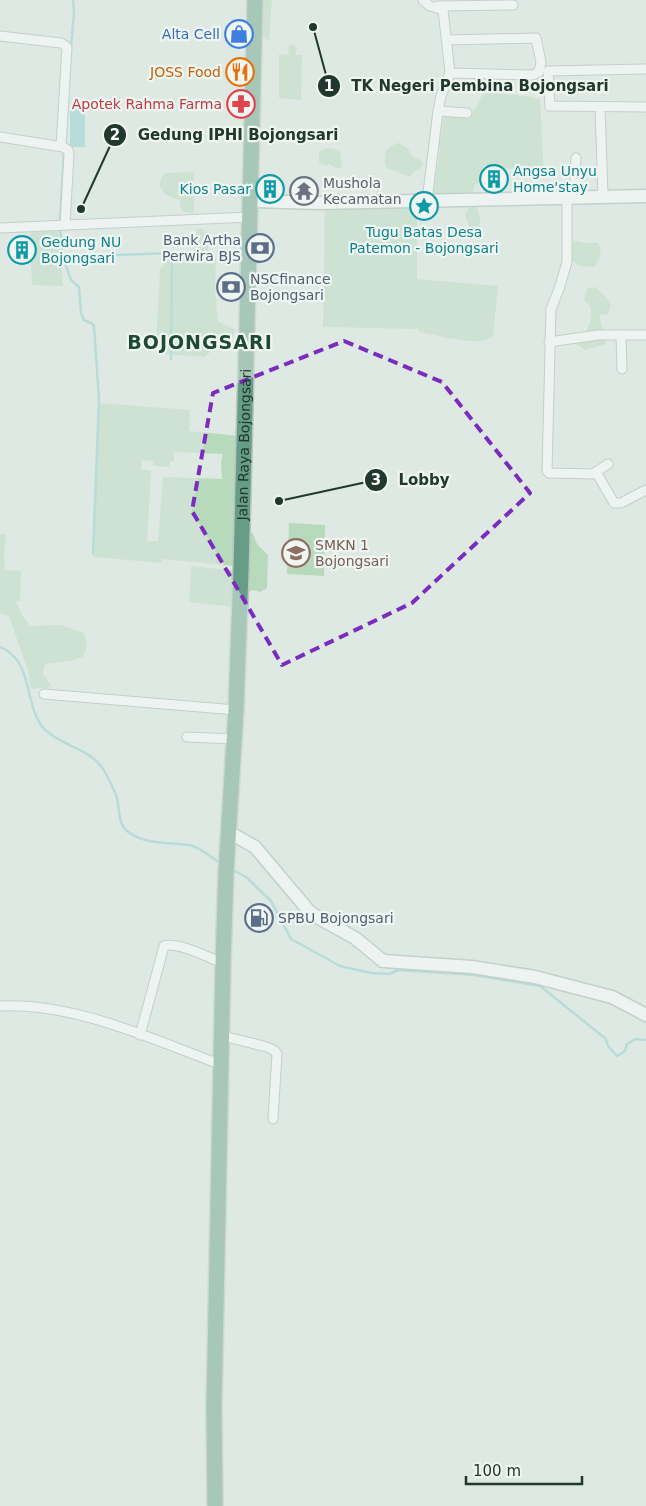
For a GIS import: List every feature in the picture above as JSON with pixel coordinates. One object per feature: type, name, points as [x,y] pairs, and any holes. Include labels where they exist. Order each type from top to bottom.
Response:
[{"type":"main road","name":"Jalan Raya Bojongsari","points":[[215,1506],[214,1397],[223,1036],[223,963],[241,570],[255,0]]},
{"type":"street","points":[[427,3],[443,10],[450,73],[441,96],[438,111],[427,201]]},
{"type":"street","points":[[427,3],[495,3],[513,5]]},
{"type":"street","points":[[0,36],[61,43],[67,47],[63,147]]},
{"type":"street","points":[[447,40],[536,38],[541,62],[539,72],[533,74],[450,73]]},
{"type":"street","points":[[646,69],[548,71],[550,106],[646,107]]},
{"type":"street","points":[[600,108],[603,196]]},
{"type":"street","points":[[438,111],[467,113]]},
{"type":"street","points":[[0,137],[63,147],[70,154],[62,225]]},
{"type":"street","points":[[576,158],[571,198],[567,262],[551,309],[547,471],[549,473],[593,474],[608,464]]},
{"type":"street","points":[[251,201],[318,203],[646,196]]},
{"type":"street","points":[[0,228],[250,217]]},
{"type":"street","points":[[549,342],[598,335],[646,335]]},
{"type":"street","points":[[621,335],[622,370]]},
{"type":"street","points":[[596,472],[614,503],[621,502],[646,490]]},
{"type":"street","points":[[44,694],[236,710]]},
{"type":"street","points":[[187,737],[202,736],[234,739]]},
{"type":"street","points":[[229,832],[255,847],[309,911],[326,923],[355,938],[381,960],[472,967],[535,976],[612,997],[646,1015]]},
{"type":"street","points":[[140,1035],[164,946],[168,944],[223,963]]},
{"type":"street","points":[[0,1006],[82,1014],[222,1064]]},
{"type":"street","points":[[223,1036],[268,1047],[277,1054],[273,1119]]},
{"type":"highlighted area","points":[[344,341],[442,382],[530,493],[412,603],[282,665],[192,511],[213,393]]},
{"type":"green space","points":[[261,0],[272,0],[269,42],[261,35]]},
{"type":"green space","points":[[293,44],[297,49],[295,55],[302,55],[301,100],[279,98],[279,54],[289,55],[288,47]]},
{"type":"green space","points":[[491,92],[531,97],[540,100],[544,173],[484,166],[482,181],[474,186],[473,197],[433,196],[440,147],[437,147],[443,121],[436,123],[431,119],[434,113],[440,115],[443,120],[444,117],[459,118],[469,116],[482,95]]},
{"type":"green space","points":[[399,143],[423,164],[410,177],[387,168],[384,162],[386,150]]},
{"type":"green space","points":[[332,148],[340,152],[342,167],[337,169],[329,164],[326,166],[319,162],[319,151]]},
{"type":"green space","points":[[194,172],[193,213],[187,213],[182,210],[180,200],[167,195],[159,185],[165,173]]},
{"type":"green space","points":[[470,206],[476,207],[480,218],[480,225],[476,236],[472,236],[465,214]]},
{"type":"green space","points":[[325,207],[417,209],[417,279],[498,286],[493,336],[482,341],[469,341],[420,332],[416,326],[416,329],[323,327]]},
{"type":"green space","points":[[202,228],[208,238],[208,252],[216,258],[215,290],[218,322],[235,329],[233,337],[214,348],[205,357],[164,354],[156,342],[160,270],[169,257],[179,251],[197,251],[196,230]]},
{"type":"green space","points":[[58,231],[63,286],[32,285],[30,232]]},
{"type":"green space","points":[[570,240],[598,243],[601,250],[599,260],[594,267],[579,266],[571,259]]},
{"type":"green space","points":[[595,287],[607,298],[611,306],[608,314],[599,315],[606,344],[585,350],[575,343],[586,331],[590,320],[591,308],[584,300],[587,289]]},
{"type":"green space","points":[[99,403],[190,410],[189,431],[240,436],[235,566],[163,559],[162,563],[93,557]],"holes":[[[174,452],[223,454],[221,462],[222,479],[163,477],[158,541],[147,541],[151,470],[141,470],[142,460],[153,461],[153,466],[170,467],[170,461],[174,461]]]},
{"type":"green space","points":[[289,523],[325,525],[324,576],[287,574]]},
{"type":"green space","points":[[246,528],[253,534],[257,544],[268,555],[267,588],[260,592],[254,590],[246,593]]},
{"type":"green space","points":[[0,534],[6,534],[5,570],[21,571],[20,601],[16,601],[22,615],[30,626],[61,625],[84,633],[87,646],[83,657],[70,661],[45,664],[43,674],[52,687],[31,689],[28,671],[9,616],[0,614]]},
{"type":"green space","points":[[191,566],[237,571],[235,607],[189,602]]},
{"type":"water","points":[[70,106],[85,106],[85,147],[70,147]]},
{"type":"waterway","points":[[71,48],[73,0]]},
{"type":"waterway","points":[[60,223],[64,151]]},
{"type":"waterway","points":[[60,228],[63,257],[71,280],[79,287],[81,313],[84,320],[94,326],[99,399],[93,553]]},
{"type":"waterway","points":[[63,257],[172,253],[171,359]]},
{"type":"waterway","points":[[0,647],[11,653],[18,661],[23,671],[32,705],[41,725],[54,736],[87,754],[103,768],[116,795],[120,819],[127,831],[149,841],[193,846],[222,864]]},
{"type":"waterway","points":[[231,869],[246,877],[271,901],[291,939],[340,966],[371,973],[389,974],[399,970],[475,975],[540,986],[606,1039],[608,1046],[617,1056],[625,1051],[627,1044],[635,1039],[646,1040]]},
{"type":"place","name":"TK Negeri Pembina Bojongsari","points":[[313,27]]},
{"type":"place","name":"Alta Cell","points":[[239,34]]},
{"type":"place","name":"JOSS Food","points":[[240,72]]},
{"type":"place","name":"Apotek Rahma Farma","points":[[241,104]]},
{"type":"place","name":"Angsa Unyu Home'stay","points":[[494,179]]},
{"type":"place","name":"Kios Pasar","points":[[270,189]]},
{"type":"place","name":"Mushola Kecamatan","points":[[304,191]]},
{"type":"place","name":"Tugu Batas Desa Patemon - Bojongsari","points":[[424,206]]},
{"type":"place","name":"Gedung IPHI Bojongsari","points":[[81,209]]},
{"type":"place","name":"Bank Artha Perwira BJS","points":[[260,248]]},
{"type":"place","name":"Gedung NU Bojongsari","points":[[22,250]]},
{"type":"place","name":"NSCfinance Bojongsari","points":[[231,287]]},
{"type":"place","name":"Lobby","points":[[279,501]]},
{"type":"place","name":"SMKN 1 Bojongsari","points":[[296,553]]},
{"type":"place","name":"SPBU Bojongsari","points":[[259,918]]},
{"type":"district","name":"BOJONGSARI","points":[[200,342]]}]
